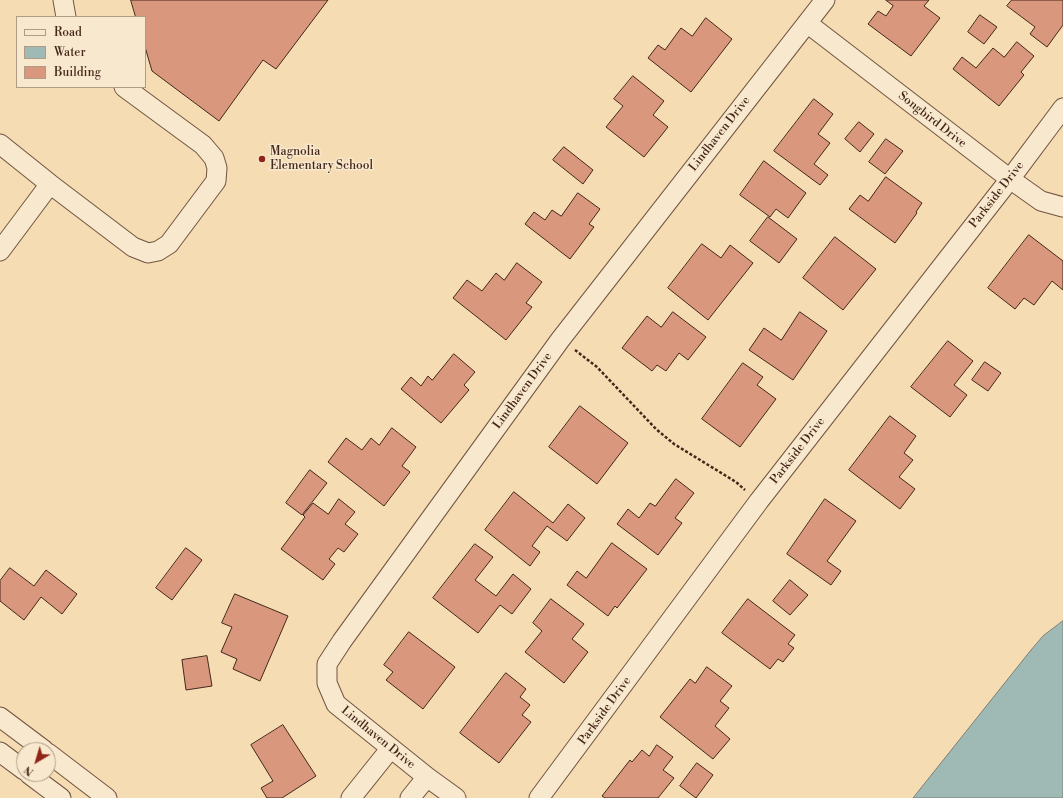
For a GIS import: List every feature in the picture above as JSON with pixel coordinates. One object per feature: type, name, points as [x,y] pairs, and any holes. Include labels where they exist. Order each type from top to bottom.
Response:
[{"type":"street","points":[[63,0],[66,16]]},
{"type":"street","name":"Lindhaven Drive","points":[[427,777],[336,704],[327,683],[328,664],[342,641],[560,340],[824,0]]},
{"type":"street","name":"Songbird Drive","points":[[807,23],[1010,179],[1041,201],[1063,207]]},
{"type":"street","points":[[0,144],[133,247],[148,253],[158,251],[169,244],[216,181],[217,168],[214,158],[203,145],[125,88]]},
{"type":"street","name":"Parkside Drive","points":[[539,798],[759,501],[1010,179],[1063,108]]},
{"type":"street","points":[[0,251],[50,184]]},
{"type":"street","points":[[0,716],[34,742]]},
{"type":"street","points":[[351,798],[391,748]]},
{"type":"street","points":[[0,752],[16,764]]},
{"type":"street","points":[[56,759],[107,798]]},
{"type":"street","points":[[410,798],[427,777],[456,798]]},
{"type":"street","points":[[40,782],[61,798]]},
{"type":"path","points":[[560,340],[597,367],[656,430],[674,444],[736,482],[759,501]]},
{"type":"water","points":[[1063,621],[1063,798],[913,798],[1031,650],[1043,636]]},
{"type":"building","points":[[131,0],[328,0],[276,69],[263,60],[219,121],[152,71],[146,50],[146,16],[136,16]]},
{"type":"building","points":[[886,0],[929,0],[924,6],[940,18],[911,56],[868,24],[878,11],[886,16],[893,6]]},
{"type":"building","points":[[1012,0],[1063,0],[1063,25],[1047,47],[1030,34],[1035,27],[1007,6]]},
{"type":"building","points":[[980,15],[997,27],[984,44],[968,32]]},
{"type":"building","points":[[706,18],[732,39],[691,92],[648,58],[658,45],[665,50],[681,28],[692,36]]},
{"type":"building","points":[[1017,42],[1034,56],[1021,72],[1024,75],[999,106],[953,69],[962,57],[976,68],[993,48],[1004,57]]},
{"type":"building","points":[[633,76],[664,101],[653,115],[668,127],[644,157],[606,127],[623,106],[614,99]]},
{"type":"building","points":[[814,99],[833,114],[818,134],[830,143],[814,164],[828,175],[820,185],[774,151]]},
{"type":"building","points":[[859,122],[874,134],[860,152],[845,139]]},
{"type":"building","points":[[886,139],[903,151],[885,174],[869,162]]},
{"type":"building","points":[[564,147],[593,170],[583,184],[553,160]]},
{"type":"building","points":[[764,161],[806,193],[788,218],[776,209],[770,217],[740,195]]},
{"type":"building","points":[[886,177],[922,203],[916,212],[917,213],[895,243],[849,209],[860,195],[868,201]]},
{"type":"building","points":[[578,193],[600,209],[589,224],[594,227],[570,259],[525,224],[534,212],[545,220],[552,210],[561,216]]},
{"type":"building","points":[[768,217],[797,239],[779,263],[750,241]]},
{"type":"building","points":[[1029,235],[1063,261],[1063,290],[1052,281],[1034,305],[1024,298],[1015,309],[988,288]]},
{"type":"building","points":[[835,237],[876,269],[843,310],[803,278]]},
{"type":"building","points":[[702,244],[721,258],[730,245],[753,263],[708,320],[668,288]]},
{"type":"building","points":[[517,263],[542,282],[526,303],[532,307],[506,340],[453,298],[467,280],[482,291],[496,273],[504,280]]},
{"type":"building","points":[[673,312],[706,337],[688,360],[679,353],[666,371],[657,365],[652,371],[622,348],[647,316],[661,327]]},
{"type":"building","points":[[800,312],[827,331],[793,380],[749,350],[764,328],[781,340]]},
{"type":"building","points":[[948,341],[973,361],[954,385],[967,395],[950,417],[911,387]]},
{"type":"building","points":[[454,354],[475,372],[464,385],[469,390],[441,423],[401,389],[411,377],[421,386],[428,376],[432,380]]},
{"type":"building","points":[[985,362],[1001,373],[988,391],[972,380]]},
{"type":"building","points":[[743,363],[763,377],[757,385],[776,399],[740,447],[702,419]]},
{"type":"building","points":[[580,406],[628,443],[597,484],[549,447]]},
{"type":"building","points":[[890,416],[916,436],[904,453],[913,460],[899,477],[915,489],[900,509],[849,470]]},
{"type":"building","points":[[392,428],[416,447],[402,466],[410,472],[384,506],[328,462],[346,438],[362,450],[371,438],[379,445]]},
{"type":"building","points":[[310,470],[327,483],[302,515],[286,503]]},
{"type":"building","points":[[676,479],[694,493],[675,518],[682,523],[658,555],[617,524],[628,509],[639,518],[650,503],[655,506]]},
{"type":"building","points":[[514,492],[553,523],[568,504],[585,518],[567,541],[547,526],[532,546],[540,552],[530,566],[485,530]]},
{"type":"building","points":[[339,499],[355,512],[345,524],[358,534],[344,552],[338,548],[329,559],[335,564],[323,580],[281,549],[305,517],[303,515],[313,503],[328,514]]},
{"type":"building","points":[[825,499],[856,521],[827,561],[841,571],[831,585],[787,554]]},
{"type":"building","points":[[612,543],[647,569],[617,608],[615,606],[608,616],[567,585],[577,571],[586,578]]},
{"type":"building","points":[[475,544],[493,557],[475,580],[496,596],[513,574],[531,589],[512,614],[500,605],[478,633],[433,598]]},
{"type":"building","points":[[186,548],[202,560],[172,600],[156,588]]},
{"type":"building","points":[[10,568],[34,586],[46,570],[77,594],[62,614],[41,597],[24,620],[0,601],[0,581]]},
{"type":"building","points":[[790,580],[808,595],[790,615],[773,601]]},
{"type":"building","points":[[235,594],[288,616],[260,681],[233,669],[237,659],[221,652],[232,627],[222,623]]},
{"type":"building","points":[[551,599],[584,624],[572,639],[588,652],[564,683],[525,652],[542,631],[533,623]]},
{"type":"building","points":[[748,599],[795,635],[788,644],[794,648],[783,662],[778,659],[770,669],[722,633]]},
{"type":"building","points":[[409,632],[455,667],[423,709],[386,680],[393,672],[384,665]]},
{"type":"building","points":[[207,656],[212,686],[186,690],[182,660]]},
{"type":"building","points":[[707,667],[732,686],[720,701],[729,708],[715,726],[730,739],[713,759],[660,717],[690,679],[695,683]]},
{"type":"building","points":[[506,673],[526,689],[520,697],[530,705],[522,715],[531,722],[499,763],[460,733]]},
{"type":"building","points":[[283,725],[316,776],[282,798],[267,798],[261,788],[273,781],[251,745]]},
{"type":"building","points":[[657,745],[673,757],[663,770],[674,778],[658,798],[605,798],[602,796],[630,760],[632,762],[642,750],[649,756]]},
{"type":"building","points":[[697,763],[713,775],[696,798],[680,786]]},
{"type":"place","name":"Magnolia Elementary School","points":[[262,159]]}]
